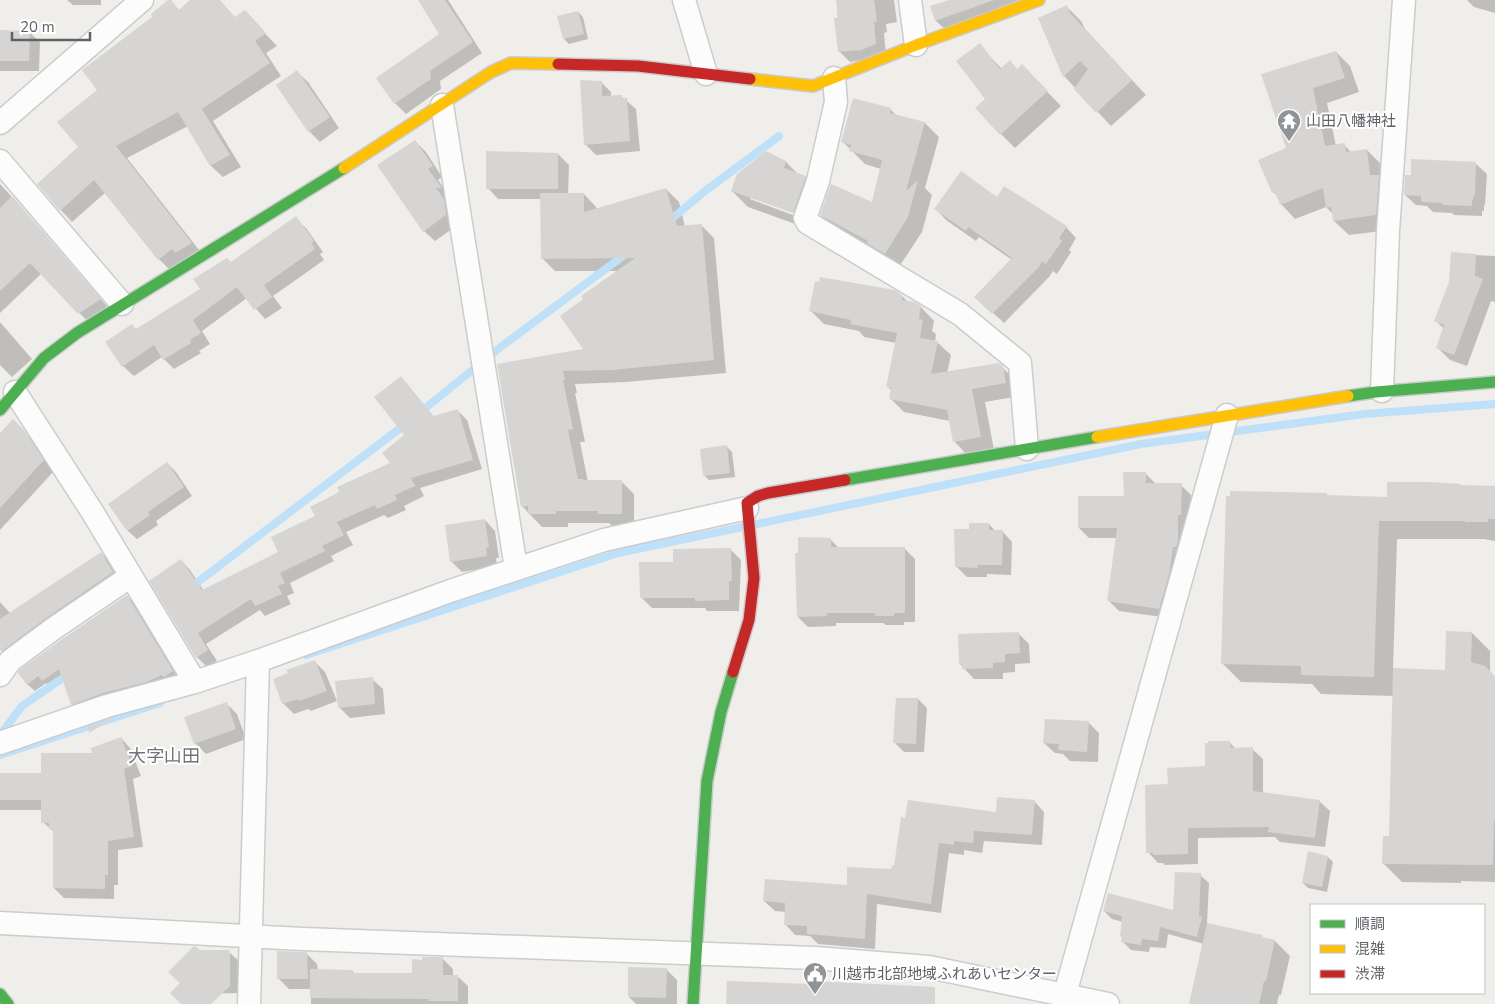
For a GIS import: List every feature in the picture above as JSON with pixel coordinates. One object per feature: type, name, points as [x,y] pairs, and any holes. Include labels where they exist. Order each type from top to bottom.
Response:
[{"type":"main road","points":[[0,410],[44,358],[122,304],[326,179],[491,72],[511,63],[638,66],[813,86],[916,45],[1039,0]]},
{"type":"main road","points":[[693,1004],[707,781],[721,712],[749,620],[754,578],[747,503],[758,496],[768,493],[1227,415],[1382,391],[1495,382]]},
{"type":"main road","points":[[0,994],[8,1004]]},
{"type":"street","points":[[0,123],[142,0]]},
{"type":"street","points":[[684,0],[706,74]]},
{"type":"street","points":[[910,0],[916,45]]},
{"type":"street","points":[[1382,391],[1388,231],[1404,0]]},
{"type":"street","points":[[834,78],[836,102],[818,181],[805,218],[808,223],[960,314],[1020,363],[1027,449]]},
{"type":"street","points":[[442,105],[516,568]]},
{"type":"street","points":[[0,162],[122,304]]},
{"type":"street","points":[[15,392],[93,513],[195,682]]},
{"type":"street","points":[[1065,994],[1227,415]]},
{"type":"street","points":[[0,743],[107,706],[195,682],[258,661],[516,568],[604,540],[747,508]]},
{"type":"street","points":[[0,675],[10,661],[52,628],[130,576]]},
{"type":"street","points":[[250,1004],[258,661]]},
{"type":"street","points":[[0,923],[251,936],[695,955],[815,958],[929,967],[1108,1004]]},
{"type":"building","points":[[168,0],[171,0],[179,10],[190,0],[220,0],[235,17],[245,10],[266,33],[255,41],[270,63],[202,109],[230,155],[210,166],[178,112],[116,146],[192,243],[175,253],[172,249],[158,260],[94,180],[60,211],[37,184],[78,147],[57,122],[97,90],[82,70],[152,17],[151,14]]},
{"type":"building","points":[[418,0],[445,0],[473,42],[430,71],[431,79],[394,104],[376,78],[439,34]]},
{"type":"building","points":[[836,0],[874,0],[877,22],[874,22],[876,44],[861,50],[838,52],[834,18],[838,18]]},
{"type":"building","points":[[949,0],[994,0],[935,21],[930,6]]},
{"type":"building","points":[[1067,5],[1070,13],[1132,80],[1096,113],[1074,89],[1088,69],[1080,61],[1063,77],[1038,18]]},
{"type":"building","points":[[578,11],[584,34],[563,39],[557,16]]},
{"type":"building","points":[[0,30],[30,31],[29,61],[0,61]]},
{"type":"building","points":[[980,43],[1000,69],[1010,60],[1017,69],[1022,64],[1048,91],[1000,135],[975,108],[985,99],[956,61]]},
{"type":"building","points":[[1336,51],[1345,78],[1313,88],[1325,146],[1345,143],[1346,152],[1367,149],[1370,175],[1379,175],[1376,215],[1333,221],[1331,207],[1326,208],[1323,188],[1280,205],[1275,192],[1272,193],[1258,160],[1286,148],[1261,74]]},
{"type":"building","points":[[297,70],[330,117],[308,132],[276,85]]},
{"type":"building","points":[[580,80],[602,81],[602,96],[622,95],[622,98],[627,98],[630,141],[584,145]]},
{"type":"building","points":[[853,98],[891,108],[890,113],[925,122],[906,191],[918,180],[908,217],[885,254],[867,243],[868,241],[820,215],[831,184],[872,202],[882,160],[849,151],[851,145],[841,142]]},
{"type":"building","points":[[415,140],[433,166],[428,169],[442,188],[436,188],[444,199],[446,215],[423,232],[377,165]]},
{"type":"building","points":[[486,151],[558,153],[558,189],[486,189]]},
{"type":"building","points":[[766,151],[786,161],[784,168],[806,176],[793,213],[731,191],[737,174]]},
{"type":"building","points":[[1411,159],[1476,162],[1475,195],[1472,200],[1472,206],[1421,202],[1421,196],[1404,195],[1405,175],[1411,175]]},
{"type":"building","points":[[961,171],[997,197],[1004,186],[1067,226],[1059,238],[1062,241],[1046,264],[1042,261],[1039,267],[992,314],[974,297],[1012,258],[968,227],[966,231],[934,209]]},
{"type":"building","points":[[666,188],[677,226],[702,224],[714,360],[612,370],[563,371],[565,380],[563,380],[573,429],[568,430],[578,479],[622,480],[622,514],[598,514],[598,511],[556,511],[556,514],[528,514],[528,506],[521,507],[497,364],[583,349],[560,316],[583,299],[581,296],[635,258],[541,259],[540,193],[584,193],[584,212]]},
{"type":"building","points":[[12,196],[101,299],[78,314],[30,263],[0,291],[0,208]]},
{"type":"building","points":[[296,216],[314,241],[311,243],[315,249],[264,285],[272,297],[254,310],[237,287],[193,320],[201,333],[190,340],[191,343],[163,360],[154,345],[122,367],[105,342],[132,324],[136,329],[200,289],[193,279],[227,258],[231,262]]},
{"type":"building","points":[[1451,252],[1476,254],[1475,276],[1483,279],[1454,355],[1436,348],[1444,325],[1434,321],[1449,282]]},
{"type":"building","points":[[820,277],[895,290],[902,295],[902,300],[915,302],[921,306],[919,319],[923,320],[920,338],[938,341],[931,374],[999,363],[1003,366],[1006,383],[972,389],[981,437],[953,442],[947,410],[889,399],[891,388],[886,387],[897,333],[850,324],[851,320],[809,311],[815,281],[819,282]]},
{"type":"building","points":[[401,376],[433,416],[458,409],[473,460],[411,478],[415,486],[395,495],[397,500],[377,509],[375,505],[337,522],[344,535],[322,546],[325,551],[280,573],[285,583],[278,586],[282,594],[255,606],[251,599],[198,633],[208,650],[196,658],[149,581],[181,559],[202,590],[278,552],[271,537],[315,516],[310,507],[339,492],[337,487],[390,463],[382,453],[404,435],[374,397]]},
{"type":"building","points":[[13,419],[24,430],[44,460],[0,508],[0,433]]},
{"type":"building","points":[[727,445],[730,473],[703,476],[700,449]]},
{"type":"building","points":[[167,462],[184,487],[148,512],[150,515],[127,531],[108,504]]},
{"type":"building","points":[[1123,472],[1146,472],[1146,483],[1182,483],[1181,515],[1178,515],[1178,541],[1176,547],[1173,547],[1169,574],[1159,609],[1107,601],[1117,528],[1078,528],[1078,496],[1124,496]]},
{"type":"building","points":[[1387,482],[1428,482],[1495,486],[1495,519],[1488,519],[1488,522],[1379,521],[1374,677],[1301,675],[1301,666],[1221,664],[1226,496],[1230,496],[1230,491],[1327,493],[1327,495],[1387,497]]},
{"type":"building","points":[[485,519],[489,547],[486,548],[487,556],[450,562],[445,525]]},
{"type":"building","points":[[969,523],[989,523],[989,530],[1003,530],[1002,565],[978,565],[978,568],[955,567],[954,529],[969,529]]},
{"type":"building","points":[[798,537],[831,538],[831,547],[905,547],[905,613],[894,613],[894,616],[875,616],[875,613],[827,613],[827,616],[797,617],[795,553],[798,553]]},
{"type":"building","points":[[731,548],[732,581],[729,581],[729,600],[695,601],[695,598],[640,598],[639,562],[673,562],[673,549]]},
{"type":"building","points":[[101,552],[113,572],[2,651],[0,648],[0,619]]},
{"type":"building","points":[[127,595],[173,671],[164,677],[162,675],[146,682],[103,693],[71,705],[59,669],[42,681],[38,676],[27,685],[18,673],[19,670]]},
{"type":"building","points":[[1446,631],[1472,632],[1471,662],[1485,666],[1495,676],[1495,820],[1493,865],[1382,864],[1383,836],[1389,836],[1393,668],[1445,670]]},
{"type":"building","points":[[1019,632],[1020,653],[1005,654],[1005,662],[993,663],[993,668],[962,669],[962,664],[959,664],[958,634]]},
{"type":"building","points":[[315,660],[327,691],[299,701],[298,699],[282,704],[273,679],[288,673],[286,670]]},
{"type":"building","points":[[373,677],[375,704],[338,708],[335,681]]},
{"type":"building","points":[[896,698],[918,698],[916,744],[893,743]]},
{"type":"building","points":[[227,702],[236,729],[194,744],[184,717]]},
{"type":"building","points":[[114,718],[89,733],[88,727]]},
{"type":"building","points":[[1045,719],[1089,721],[1087,752],[1058,750],[1059,744],[1043,743]]},
{"type":"building","points":[[121,737],[132,766],[124,769],[134,837],[108,841],[108,875],[105,875],[105,889],[53,888],[53,829],[49,829],[49,823],[41,823],[41,800],[0,800],[0,773],[41,773],[41,753],[92,753],[91,748]]},
{"type":"building","points":[[1208,741],[1230,741],[1231,748],[1253,747],[1253,791],[1320,800],[1315,838],[1268,832],[1269,827],[1188,828],[1188,854],[1153,855],[1153,853],[1146,853],[1145,785],[1168,784],[1167,768],[1205,766],[1205,743],[1208,743]]},
{"type":"building","points":[[997,797],[1035,800],[1032,835],[974,831],[973,843],[954,841],[954,845],[939,843],[931,904],[867,894],[865,939],[807,934],[807,926],[784,925],[785,903],[763,901],[765,879],[847,885],[847,867],[891,869],[892,865],[894,866],[901,817],[905,818],[908,800],[996,812]]},
{"type":"building","points":[[1308,851],[1328,856],[1322,887],[1302,883]]},
{"type":"building","points":[[1175,872],[1201,873],[1199,916],[1202,917],[1197,937],[1160,927],[1158,941],[1142,939],[1141,945],[1121,942],[1122,916],[1103,911],[1108,893],[1173,910]]},
{"type":"building","points":[[1207,923],[1262,935],[1262,937],[1275,940],[1259,1004],[1189,1004]]},
{"type":"building","points":[[194,946],[200,950],[230,950],[230,986],[211,1004],[181,1004],[170,993],[180,983],[168,972]]},
{"type":"building","points":[[277,951],[307,952],[308,979],[277,979]]},
{"type":"building","points":[[422,957],[443,957],[443,975],[458,975],[458,1001],[310,998],[310,969],[353,970],[352,973],[412,973],[412,959],[422,960]]},
{"type":"building","points":[[628,967],[667,968],[666,998],[628,997]]},
{"type":"building","name":"川越市北部地域ふれあいセンター","points":[[727,981],[811,984],[812,981],[935,987],[935,1004],[726,1004]]},
{"type":"waterway","points":[[668,222],[705,191],[779,136]]},
{"type":"waterway","points":[[418,414],[502,346],[627,253]]},
{"type":"waterway","points":[[306,655],[618,553],[1141,444],[1364,414],[1495,404]]},
{"type":"waterway","points":[[190,588],[407,423]]},
{"type":"waterway","points":[[0,735],[22,706],[70,673]]},
{"type":"waterway","points":[[0,755],[160,703]]},
{"type":"traffic: fast","points":[[0,410],[44,358],[77,333],[344,168]]},
{"type":"traffic: fast","points":[[1348,396],[1495,382]]},
{"type":"traffic: fast","points":[[845,480],[1097,437]]},
{"type":"traffic: fast","points":[[693,1004],[707,781],[721,712],[733,672]]},
{"type":"traffic: fast","points":[[0,994],[8,1004]]},
{"type":"traffic: slow","points":[[750,79],[813,86],[916,45],[1039,0]]},
{"type":"traffic: slow","points":[[344,168],[491,72],[511,63],[558,64]]},
{"type":"traffic: slow","points":[[1097,437],[1348,396]]},
{"type":"traffic: jam","points":[[558,64],[638,66],[750,79]]},
{"type":"traffic: jam","points":[[733,672],[749,620],[754,578],[747,503],[758,496],[768,493],[845,480]]},
{"type":"place","name":"山田八幡神社","points":[[1289,142]]},
{"type":"place","name":"川越市北部地域ふれあいセンター","points":[[815,995]]},
{"type":"district","name":"大字山田","points":[[164,756]]}]
